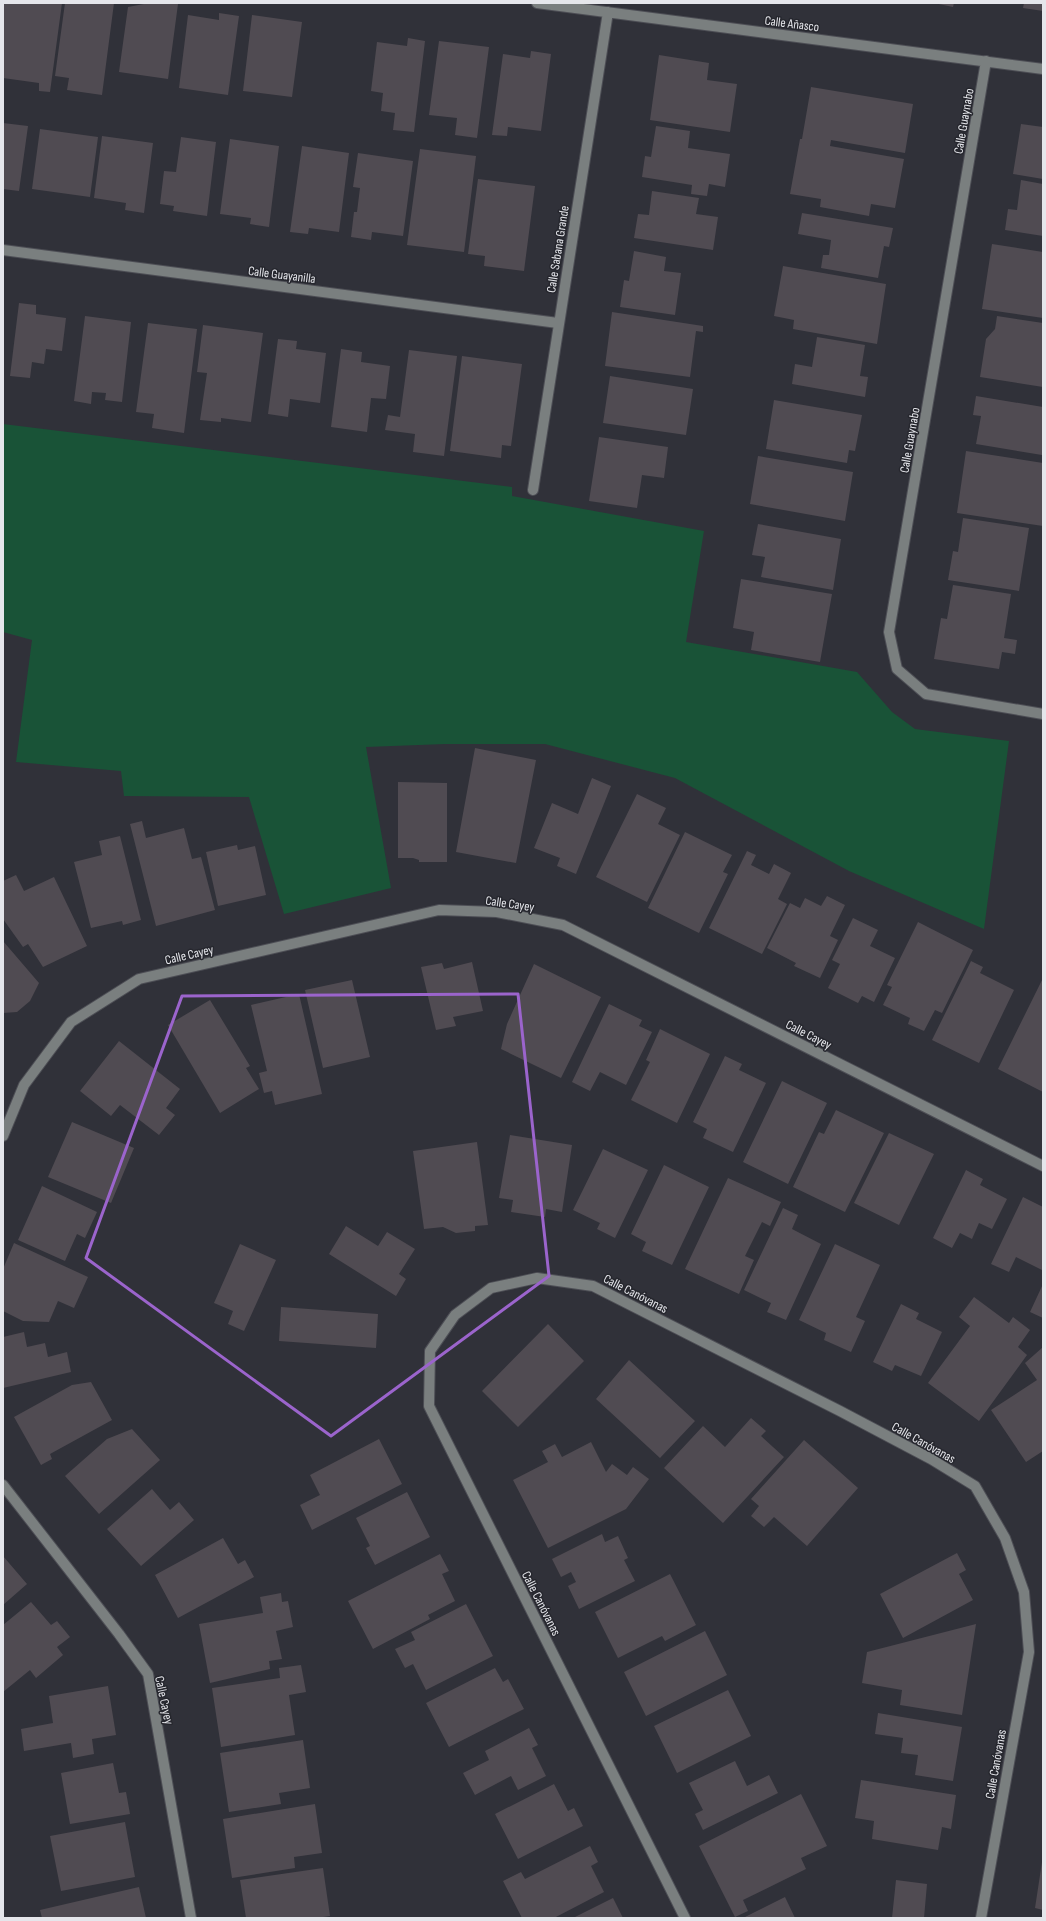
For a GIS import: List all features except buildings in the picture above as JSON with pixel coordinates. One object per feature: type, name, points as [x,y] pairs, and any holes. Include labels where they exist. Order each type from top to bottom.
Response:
[{"type":"street","name":"Calle Añasco","points":[[537,3],[1043,69]]},
{"type":"street","name":"Calle Sabana Grande","points":[[533,490],[608,12]]},
{"type":"street","name":"Calle Guaynabo","points":[[986,61],[890,632],[897,670],[926,694],[1043,714]]},
{"type":"street","name":"Calle Guayanilla","points":[[3,250],[558,323]]},
{"type":"street","name":"Calle Cayey","points":[[3,1136],[24,1085],[71,1022],[139,979],[439,910],[497,912],[563,925],[1043,1166]]},
{"type":"street","name":"Calle Canóvanas","points":[[685,1918],[429,1406],[430,1351],[455,1315],[491,1288],[537,1278],[593,1286],[840,1411],[931,1459],[975,1486],[1005,1538],[1024,1592],[1029,1652],[981,1918]]},
{"type":"street","name":"Calle Cayey","points":[[3,1484],[120,1634],[148,1674],[191,1918]]},
{"type":"highlighted area","points":[[518,994],[549,1276],[331,1436],[86,1258],[182,996]]},
{"type":"green space","points":[[3,424],[512,487],[512,496],[704,531],[686,642],[857,672],[892,712],[915,729],[1009,741],[984,929],[849,871],[675,778],[545,744],[445,744],[366,747],[391,888],[284,914],[249,797],[124,796],[121,771],[16,762],[32,640],[3,632]]}]
